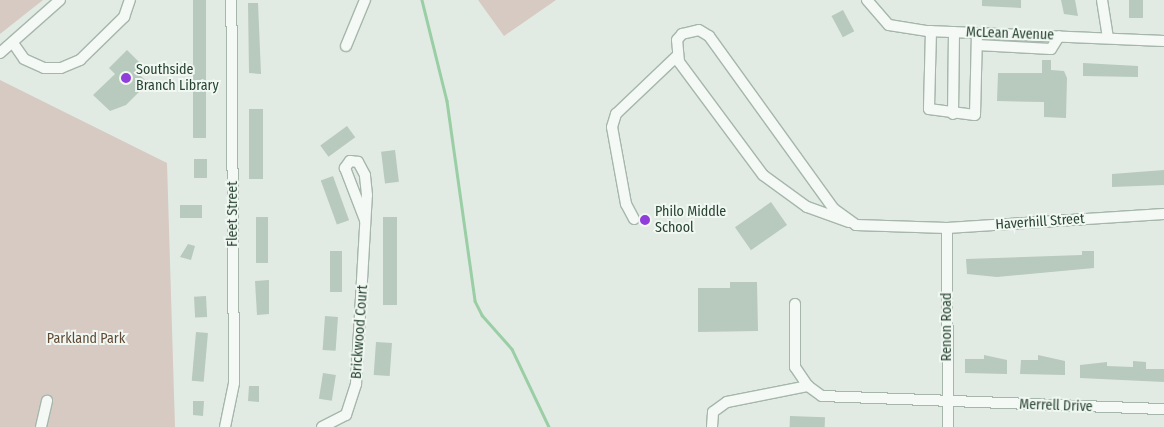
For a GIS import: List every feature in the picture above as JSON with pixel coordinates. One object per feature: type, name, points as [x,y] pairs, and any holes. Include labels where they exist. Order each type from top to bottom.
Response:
[{"type":"street","points":[[0,53],[60,0]]},
{"type":"street","points":[[13,43],[24,59],[44,68],[61,68],[80,60],[117,23],[130,0]]},
{"type":"street","name":"Fleet Street","points":[[227,427],[234,384],[231,0]]},
{"type":"street","points":[[346,46],[365,0]]},
{"type":"street","name":"McLean Avenue","points":[[867,0],[890,25],[931,31],[1164,41]]},
{"type":"street","points":[[1102,0],[1108,38]]},
{"type":"street","points":[[634,219],[626,204],[612,127],[616,114],[677,56],[677,40],[688,30],[709,36],[813,179],[849,222]]},
{"type":"street","points":[[931,31],[929,109],[953,114],[975,115],[977,33]]},
{"type":"street","points":[[953,114],[954,32]]},
{"type":"street","points":[[977,45],[1051,49],[1059,36]]},
{"type":"street","name":"Haverhill Street","points":[[677,56],[764,175],[807,207],[864,227],[947,228],[1164,214]]},
{"type":"street","name":"Brickwood Court","points":[[322,427],[346,416],[356,384],[365,220],[365,175],[358,162],[350,161],[345,168],[365,220]]},
{"type":"street","name":"Renon Road","points":[[947,228],[948,427]]},
{"type":"street","points":[[712,427],[713,412],[727,402],[808,386],[795,367],[795,304]]},
{"type":"street","name":"Merrell Drive","points":[[808,386],[822,396],[947,403],[1164,409]]},
{"type":"street","points":[[41,427],[47,401]]},
{"type":"green space","points":[[0,0],[43,0],[0,34]]},
{"type":"green space","points":[[478,0],[556,0],[504,36]]},
{"type":"green space","name":"Parkland Park","points":[[0,80],[167,163],[175,427],[0,427]]},
{"type":"building","points":[[193,0],[206,0],[206,138],[193,138]]},
{"type":"building","points":[[982,0],[1021,0],[1021,8],[982,6]]},
{"type":"building","points":[[1061,0],[1075,0],[1078,16],[1064,14]]},
{"type":"building","points":[[1129,0],[1143,0],[1143,18],[1129,18]]},
{"type":"building","points":[[248,3],[258,3],[261,74],[249,73]]},
{"type":"building","points":[[843,10],[854,31],[843,37],[832,16]]},
{"type":"building","name":"Southside Branch Library","points":[[127,50],[143,66],[137,72],[148,83],[126,105],[110,111],[93,95],[115,74],[109,68]]},
{"type":"building","points":[[1042,60],[1051,60],[1051,70],[1064,71],[1067,78],[1066,118],[1044,117],[1044,102],[997,101],[998,73],[1042,73]]},
{"type":"building","points":[[1083,63],[1138,66],[1138,77],[1083,76]]},
{"type":"building","points":[[249,109],[263,109],[263,179],[249,179]]},
{"type":"building","points":[[347,126],[355,137],[329,157],[320,145]]},
{"type":"building","points":[[395,150],[399,182],[385,183],[381,152]]},
{"type":"building","points":[[194,159],[207,159],[207,178],[194,178]]},
{"type":"building","points":[[1164,170],[1164,185],[1112,187],[1112,174]]},
{"type":"building","points":[[333,176],[349,220],[337,225],[321,180]]},
{"type":"building","points":[[771,202],[787,225],[751,250],[735,227]]},
{"type":"building","points":[[180,205],[202,205],[202,218],[180,218]]},
{"type":"building","points":[[256,217],[268,217],[268,263],[256,263]]},
{"type":"building","points":[[383,217],[397,217],[397,305],[383,305]]},
{"type":"building","points":[[188,244],[195,246],[191,260],[180,257]]},
{"type":"building","points":[[330,251],[342,251],[342,292],[330,292]]},
{"type":"building","points":[[1082,251],[1094,251],[1094,268],[997,277],[967,274],[966,259],[1082,255]]},
{"type":"building","points":[[269,280],[269,314],[257,315],[255,281]]},
{"type":"building","points":[[730,282],[757,282],[758,331],[698,332],[698,288],[730,288]]},
{"type":"building","points":[[206,296],[207,317],[195,318],[194,297]]},
{"type":"building","points":[[325,316],[338,317],[336,351],[323,350]]},
{"type":"building","points":[[196,332],[208,333],[204,382],[192,381]]},
{"type":"building","points":[[376,342],[392,343],[390,376],[374,375]]},
{"type":"building","points":[[984,355],[1007,360],[1007,374],[965,373],[965,359],[984,359]]},
{"type":"building","points":[[1038,355],[1065,361],[1065,375],[1020,374],[1021,360],[1038,360]]},
{"type":"building","points":[[1133,361],[1146,362],[1146,369],[1164,369],[1164,382],[1080,378],[1080,365],[1107,362],[1107,366],[1133,367]]},
{"type":"building","points":[[323,373],[336,375],[332,401],[319,399]]},
{"type":"building","points":[[249,386],[259,386],[259,402],[248,401]]},
{"type":"building","points":[[193,401],[204,401],[203,416],[193,415]]},
{"type":"building","points":[[790,416],[825,417],[825,427],[790,427]]},
{"type":"waterway","points":[[422,0],[447,101],[475,301],[482,315],[512,349],[549,427]]},
{"type":"place","name":"Southside Branch Library","points":[[126,78]]},
{"type":"place","name":"Philo Middle School","points":[[645,220]]}]
